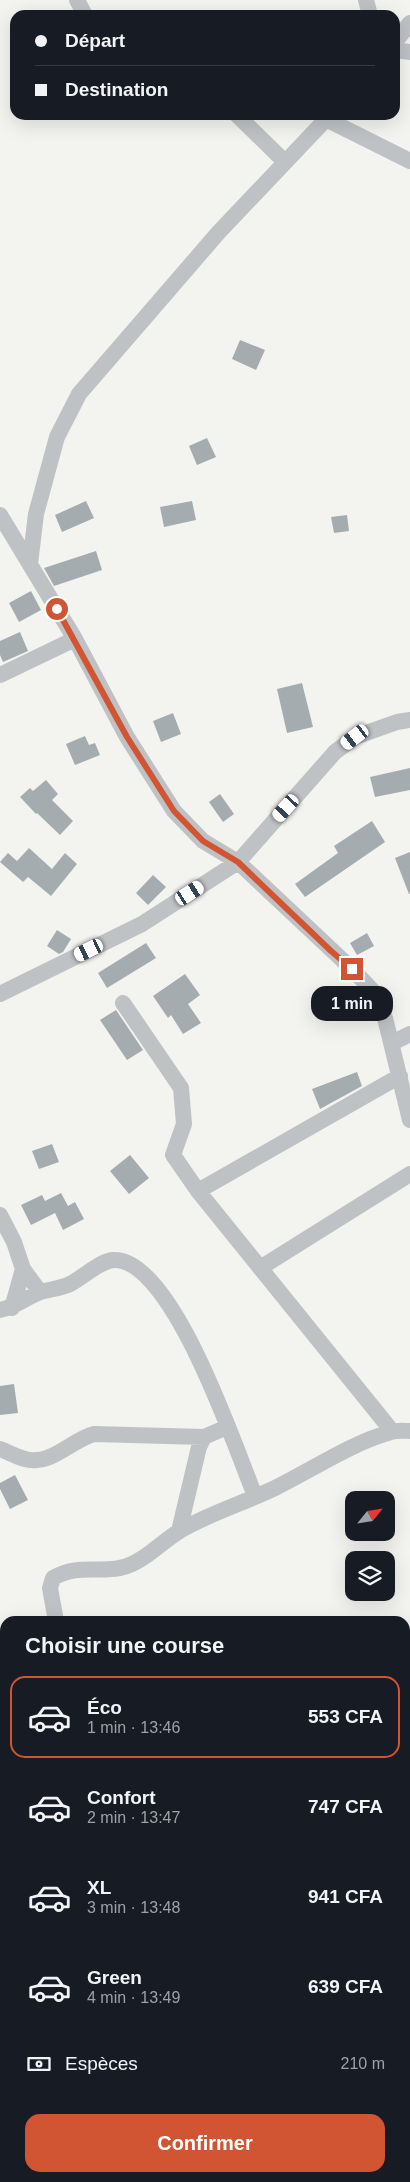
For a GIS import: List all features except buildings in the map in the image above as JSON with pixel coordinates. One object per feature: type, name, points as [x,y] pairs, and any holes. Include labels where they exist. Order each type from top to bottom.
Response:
[{"type":"street","points":[[400,36],[410,23]]},
{"type":"street","points":[[242,120],[285,162]]},
{"type":"street","points":[[30,564],[36,514],[57,436],[79,394],[218,233],[325,120]]},
{"type":"street","points":[[334,120],[410,161]]},
{"type":"street","points":[[0,515],[75,639],[127,737],[174,811],[203,841],[238,862],[372,990],[385,1018],[410,1120]]},
{"type":"street","points":[[0,675],[75,639]]},
{"type":"street","points":[[0,994],[142,924],[238,862],[335,752],[355,737],[397,722],[410,720]]},
{"type":"street","points":[[123,1003],[181,1088],[184,1124],[173,1155],[198,1191],[392,1431]]},
{"type":"street","points":[[392,1043],[410,1034]]},
{"type":"street","points":[[198,1191],[400,1076]]},
{"type":"street","points":[[260,1268],[410,1174]]},
{"type":"street","points":[[0,1215],[14,1242],[23,1269],[40,1292]]},
{"type":"street","points":[[6,1309],[40,1292],[69,1284],[100,1265],[113,1260],[125,1262],[137,1269],[150,1279],[165,1297],[186,1333],[201,1363],[255,1496]]},
{"type":"street","points":[[6,1309],[23,1269]]},
{"type":"street","points":[[0,1449],[36,1461],[47,1458],[84,1437],[94,1434],[204,1437],[227,1427]]},
{"type":"street","points":[[55,1616],[50,1588],[53,1578],[64,1571],[124,1567],[150,1554],[179,1532],[221,1510],[255,1496],[392,1431],[410,1431]]},
{"type":"street","points":[[179,1532],[195,1460],[204,1437]]},
{"type":"route","points":[[57,609],[127,737],[174,811],[203,841],[238,862],[352,969]]}]
